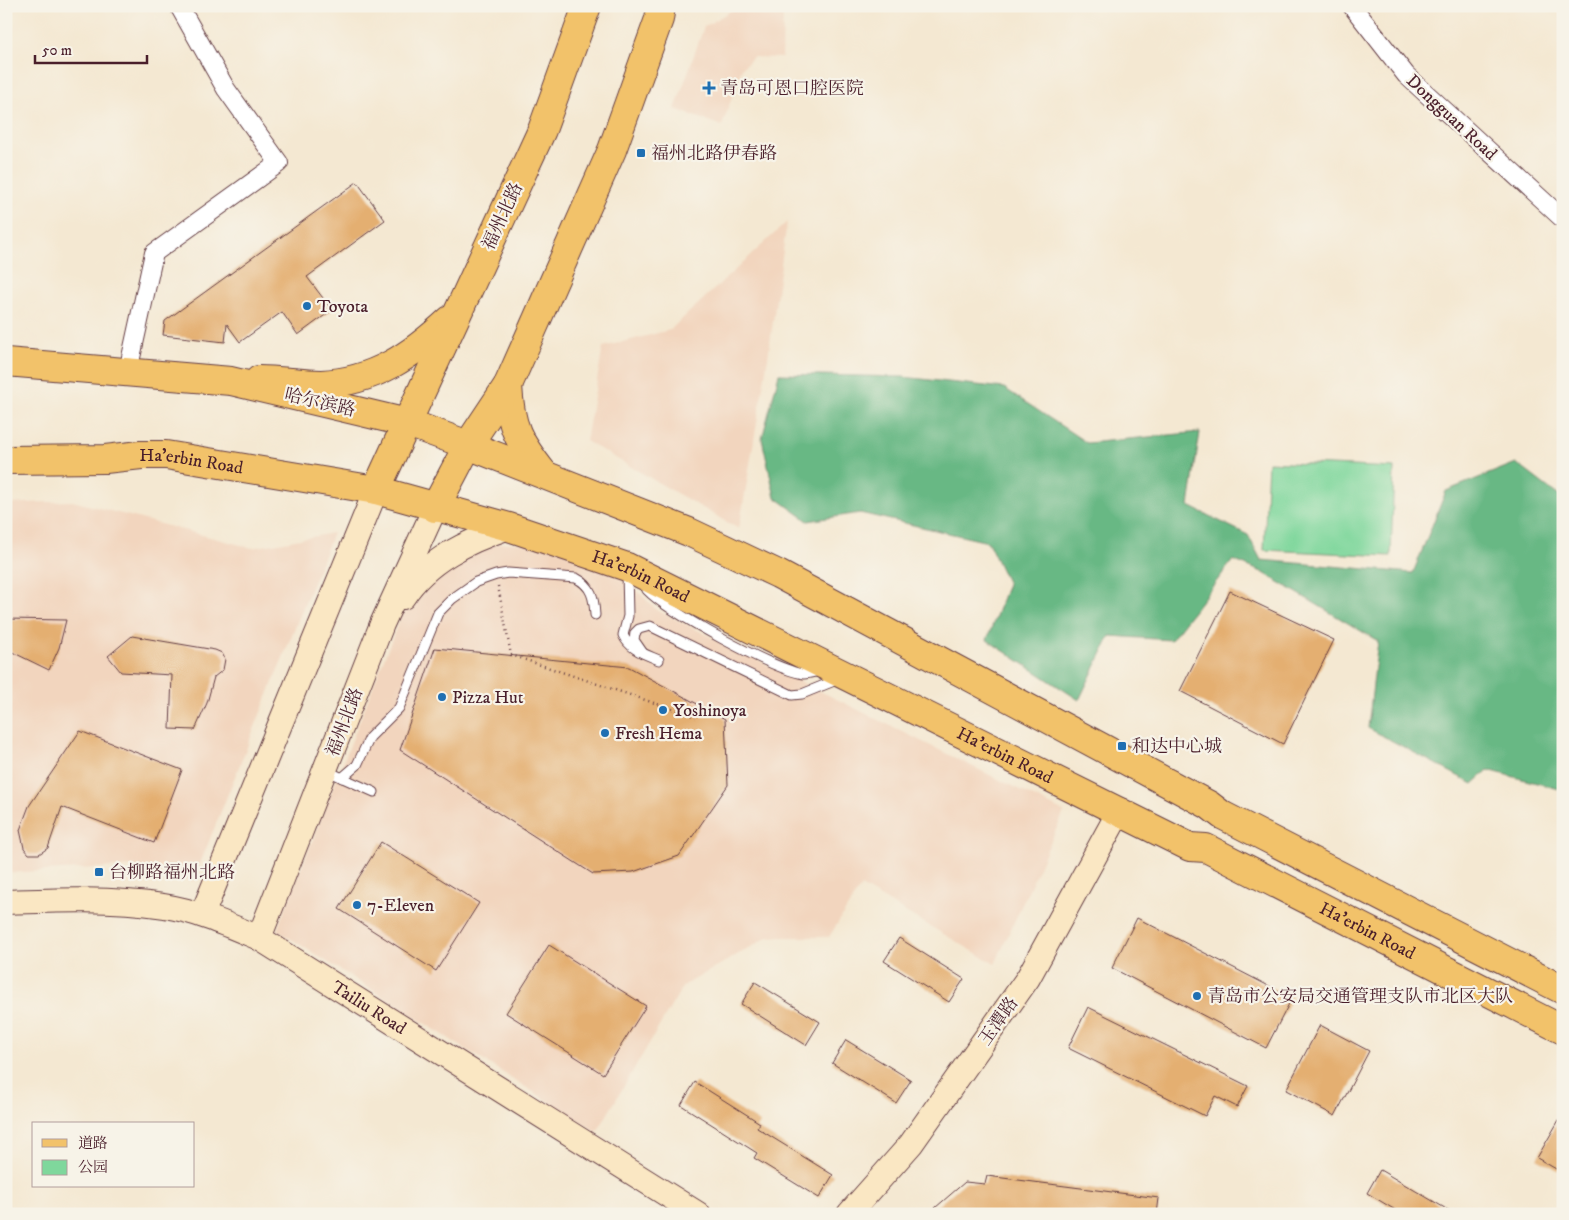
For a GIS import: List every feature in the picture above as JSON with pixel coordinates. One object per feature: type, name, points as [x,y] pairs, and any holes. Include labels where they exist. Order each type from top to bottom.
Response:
[{"type":"main road","name":"福州北路","points":[[376,490],[542,130],[587,6]]},
{"type":"main road","points":[[435,508],[468,444],[508,385],[612,150],[659,19],[661,6]]},
{"type":"main road","points":[[6,362],[231,381],[319,384],[346,382],[369,376],[392,366],[420,347],[456,314]]},
{"type":"main road","name":"哈尔滨路","points":[[231,381],[408,423],[468,444]]},
{"type":"main road","points":[[508,385],[510,415],[525,450],[544,474]]},
{"type":"main road","name":"Ha'erbin Road","points":[[468,444],[689,532],[778,574],[1209,805],[1222,815],[1563,990]]},
{"type":"main road","name":"Ha'erbin Road","points":[[6,460],[105,459],[140,455],[166,456],[376,490],[508,527],[627,567],[1120,810],[1190,847],[1206,848],[1563,1030]]},
{"type":"street","points":[[128,371],[154,253],[279,163],[226,89],[178,6]]},
{"type":"street","name":"Dongguan Road","points":[[1352,6],[1406,75],[1563,219]]},
{"type":"street","points":[[202,915],[376,490]]},
{"type":"street","name":"福州北路","points":[[259,938],[333,774],[382,624],[435,508]]},
{"type":"street","points":[[382,624],[411,584],[436,562],[474,539],[508,527]]},
{"type":"street","name":"玉潭路","points":[[849,1214],[911,1144],[1028,978],[1120,810]]},
{"type":"street","name":"Tailiu Road","points":[[6,902],[86,899],[165,906],[202,915],[259,938],[698,1214]]},
{"type":"lane","points":[[627,567],[628,616],[622,635],[626,643],[659,660]]},
{"type":"lane","points":[[333,774],[356,765],[370,737],[399,708],[438,613],[452,599],[476,582],[508,573],[576,578],[585,583],[592,592],[596,615]]},
{"type":"lane","points":[[643,653],[634,640],[635,633],[639,628],[650,626],[792,696],[802,694],[840,672]]},
{"type":"lane","points":[[333,774],[374,792]]},
{"type":"path","points":[[496,575],[511,656],[696,717]]},
{"type":"shaded area","name":"青岛可恩口腔医院","points":[[732,10],[783,11],[782,58],[753,57],[742,68],[722,126],[675,109],[704,27]]},
{"type":"shaded area","points":[[787,222],[768,357],[739,529],[586,441],[603,347],[670,330]]},
{"type":"shaded area","points":[[72,501],[252,548],[333,533],[193,881],[134,866],[6,873],[6,504]]},
{"type":"shaded area","points":[[536,542],[611,565],[657,610],[1064,812],[995,964],[861,886],[829,937],[768,937],[683,986],[597,1132],[277,930],[408,598],[445,563],[498,543]]},
{"type":"green space","points":[[779,374],[903,377],[1004,388],[1087,443],[1200,432],[1189,506],[1248,535],[1261,560],[1413,573],[1446,491],[1516,463],[1563,499],[1563,790],[1488,770],[1473,784],[1368,728],[1378,641],[1262,572],[1233,560],[1171,640],[1110,636],[1079,700],[987,640],[1008,584],[988,542],[860,513],[808,521],[775,497],[762,439]]},
{"type":"green space","points":[[1268,462],[1394,468],[1391,556],[1264,550]]},
{"type":"building","points":[[357,182],[385,220],[307,277],[332,310],[298,335],[282,312],[240,342],[227,324],[225,342],[163,335],[165,321]]},
{"type":"building","points":[[1230,591],[1334,640],[1283,744],[1180,691]]},
{"type":"building","points":[[6,619],[66,620],[59,648],[49,670],[6,649]]},
{"type":"building","points":[[132,636],[215,650],[222,653],[225,659],[223,670],[214,677],[207,703],[195,730],[170,729],[172,675],[121,672],[108,656]]},
{"type":"building","points":[[435,648],[629,667],[725,719],[728,785],[679,856],[633,872],[593,874],[400,750]]},
{"type":"building","points":[[80,731],[182,770],[154,843],[62,807],[48,848],[39,854],[29,854],[24,848],[20,830],[29,806]]},
{"type":"building","points":[[381,842],[479,903],[436,971],[339,909]]},
{"type":"building","points":[[1137,918],[1292,998],[1266,1048],[1112,968]]},
{"type":"building","points":[[899,938],[964,979],[949,1002],[884,961]]},
{"type":"building","points":[[549,945],[646,1006],[603,1074],[506,1013]]},
{"type":"building","points":[[755,982],[820,1022],[806,1045],[741,1004]]},
{"type":"building","points":[[1088,1007],[1248,1086],[1237,1107],[1215,1096],[1205,1116],[1068,1048]]},
{"type":"building","points":[[1320,1025],[1369,1051],[1335,1116],[1286,1090]]},
{"type":"building","points":[[846,1040],[911,1080],[896,1103],[832,1063]]},
{"type":"building","points":[[695,1082],[760,1123],[757,1128],[833,1175],[819,1198],[754,1158],[757,1153],[681,1105]]},
{"type":"building","points":[[1563,1113],[1563,1173],[1537,1158]]},
{"type":"building","points":[[1380,1170],[1455,1214],[1402,1214],[1367,1193]]},
{"type":"building","points":[[987,1176],[1159,1198],[1157,1214],[928,1214],[965,1182],[985,1184]]},
{"type":"place","name":"青岛可恩口腔医院","points":[[709,88]]},
{"type":"place","name":"福州北路伊春路","points":[[641,153]]},
{"type":"place","name":"Toyota","points":[[307,306]]},
{"type":"place","name":"Pizza Hut","points":[[442,697]]},
{"type":"place","name":"Yoshinoya","points":[[663,710]]},
{"type":"place","name":"Fresh Hema","points":[[605,733]]},
{"type":"place","name":"和达中心城","points":[[1122,746]]},
{"type":"place","name":"台柳路福州北路","points":[[99,872]]},
{"type":"place","name":"7-Eleven","points":[[357,905]]},
{"type":"place","name":"青岛市公安局交通管理支队市北区大队","points":[[1197,996]]}]
